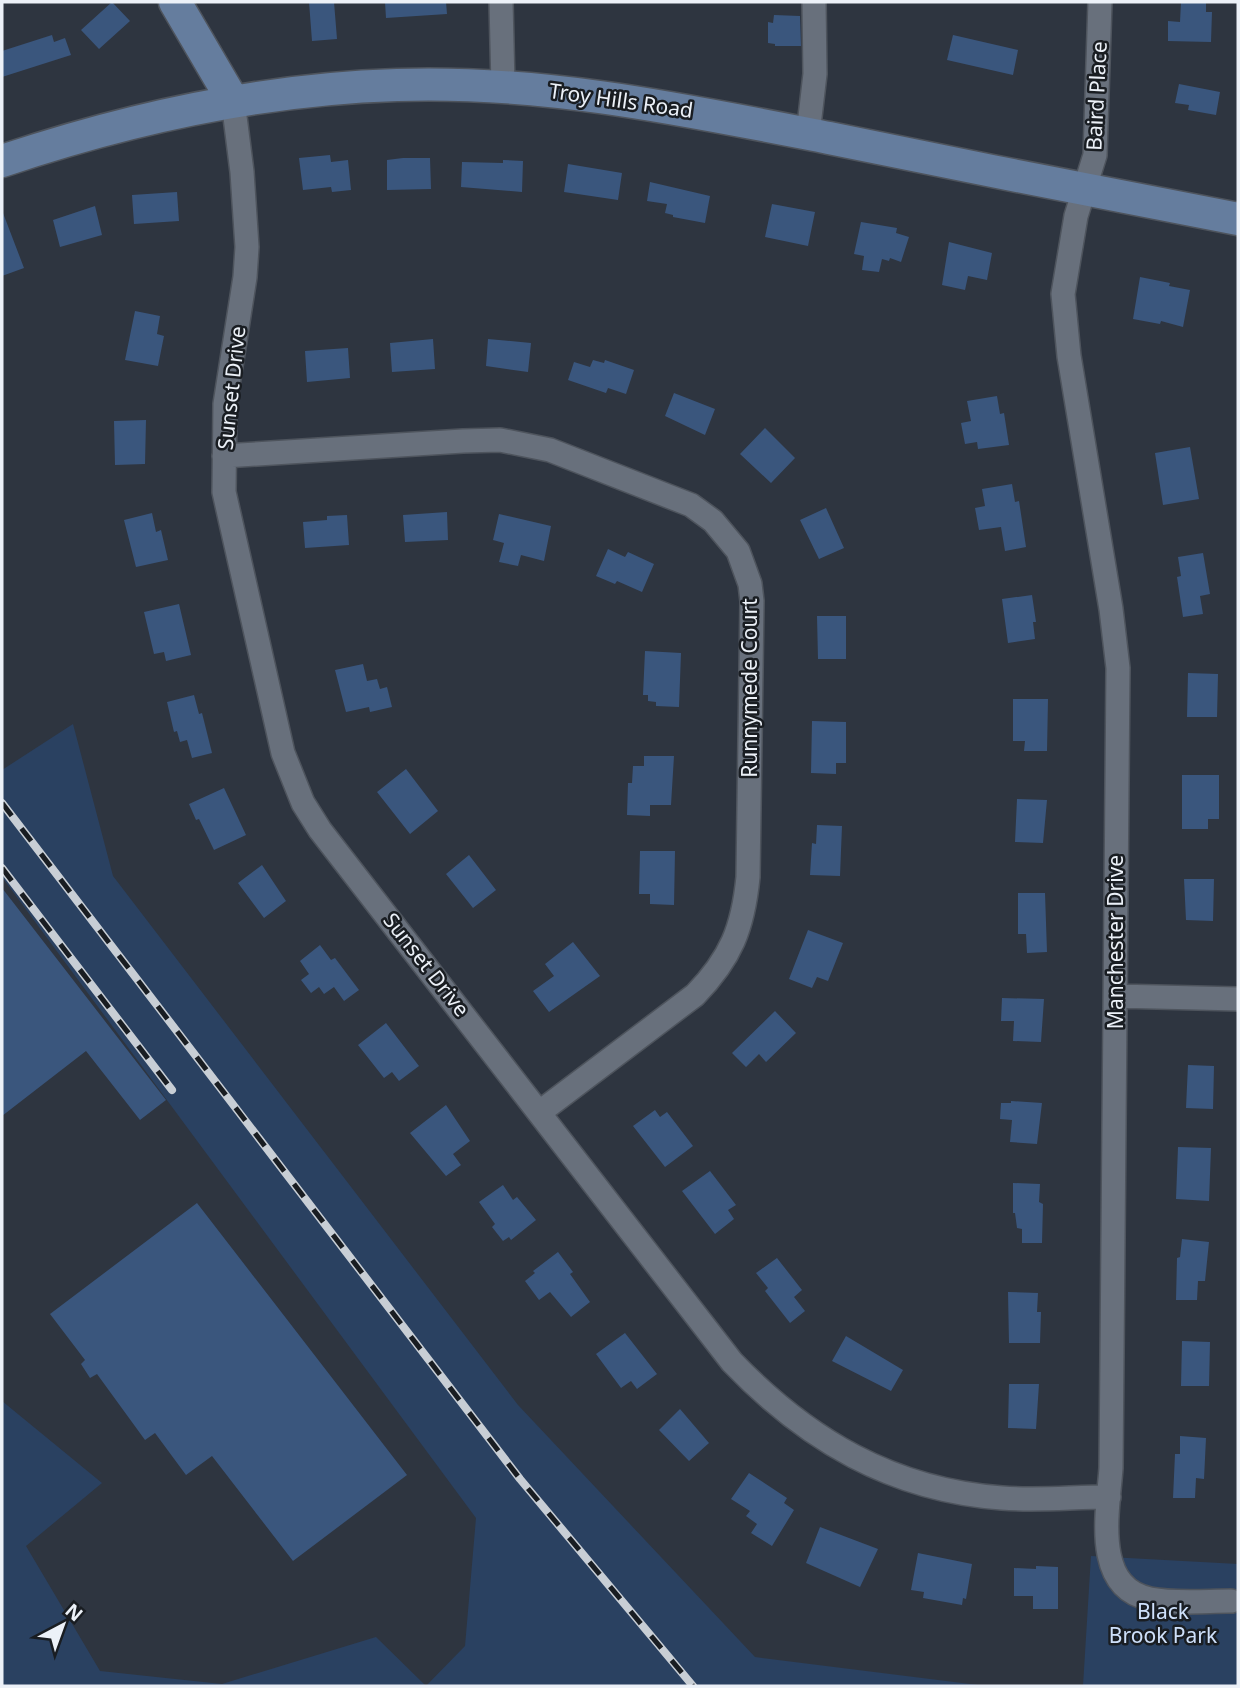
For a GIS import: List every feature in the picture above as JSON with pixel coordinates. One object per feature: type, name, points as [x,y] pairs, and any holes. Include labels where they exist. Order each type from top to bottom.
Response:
[{"type":"main road","points":[[175,2],[233,102]]},
{"type":"main road","name":"Troy Hills Road","points":[[2,161],[79,135],[191,109],[276,94],[397,85],[503,86],[573,92],[687,110],[1238,219]]},
{"type":"street","points":[[501,2],[503,86]]},
{"type":"street","points":[[808,134],[815,74],[814,2]]},
{"type":"street","name":"Baird Place","points":[[1085,190],[1095,155],[1100,2]]},
{"type":"street","name":"Sunset Drive","points":[[233,102],[242,172],[247,247],[245,278],[225,404],[224,492],[283,753],[303,803],[320,830],[732,1362],[760,1391],[795,1421],[835,1447],[871,1466],[908,1480],[961,1493],[1027,1499],[1109,1497]]},
{"type":"street","name":"Manchester Drive","points":[[1085,190],[1076,216],[1063,293],[1069,356],[1086,448],[1118,668],[1116,996],[1107,1542],[1112,1569],[1128,1590],[1152,1600],[1231,1601]]},
{"type":"street","name":"Runnymede Court","points":[[224,456],[463,441],[500,440],[526,444],[550,450],[679,499],[713,521],[738,551],[750,584],[752,601],[748,877],[739,929],[721,965],[695,995],[540,1112]]},
{"type":"street","points":[[1116,996],[1238,999]]},
{"type":"green space","points":[[73,724],[113,876],[518,1405],[755,1657],[986,1686],[426,1686],[465,1646],[476,1518],[2,877],[2,770]]},
{"type":"green space","points":[[2,1401],[102,1483],[26,1546],[100,1671],[222,1684],[376,1637],[426,1686],[2,1686]]},
{"type":"green space","name":"Black Brook Park","points":[[1091,1556],[1238,1564],[1238,1686],[1083,1686]]},
{"type":"building","points":[[112,2],[130,21],[99,49],[81,30]]},
{"type":"building","points":[[309,2],[334,2],[337,39],[312,41]]},
{"type":"building","points":[[385,2],[446,2],[447,14],[386,18]]},
{"type":"building","points":[[1181,2],[1206,2],[1206,12],[1212,12],[1211,42],[1168,41],[1168,21],[1180,22]]},
{"type":"building","points":[[774,15],[800,16],[801,46],[775,46],[768,43],[768,22],[773,23]]},
{"type":"building","points":[[52,35],[54,42],[65,38],[71,55],[2,77],[2,51]]},
{"type":"building","points":[[953,35],[1018,50],[1013,75],[947,60]]},
{"type":"building","points":[[1179,84],[1220,92],[1216,115],[1188,110],[1189,105],[1175,103]]},
{"type":"building","points":[[330,155],[331,162],[348,160],[351,190],[332,192],[331,187],[303,190],[299,158]]},
{"type":"building","points":[[430,158],[431,189],[387,190],[387,160]]},
{"type":"building","points":[[503,160],[523,161],[522,192],[461,187],[462,162],[503,163]]},
{"type":"building","points":[[568,164],[622,173],[618,200],[564,192]]},
{"type":"building","points":[[650,182],[710,196],[705,223],[673,217],[665,213],[667,204],[647,201]]},
{"type":"building","points":[[177,192],[179,221],[134,224],[132,195]]},
{"type":"building","points":[[772,204],[815,212],[808,246],[765,237]]},
{"type":"building","points":[[95,206],[102,235],[60,247],[53,220]]},
{"type":"building","points":[[2,214],[24,268],[2,276]]},
{"type":"building","points":[[861,222],[897,228],[896,233],[909,237],[901,262],[890,258],[889,261],[882,259],[879,272],[862,270],[864,256],[854,254]]},
{"type":"building","points":[[949,242],[992,253],[987,280],[968,276],[965,290],[942,285]]},
{"type":"building","points":[[1140,277],[1190,290],[1183,327],[1161,321],[1160,324],[1133,319]]},
{"type":"building","points":[[135,311],[160,316],[157,334],[164,336],[158,366],[125,360]]},
{"type":"building","points":[[433,339],[435,369],[392,372],[390,343]]},
{"type":"building","points":[[488,339],[531,343],[528,372],[486,366]]},
{"type":"building","points":[[348,348],[350,378],[307,382],[305,351]]},
{"type":"building","points":[[593,360],[604,363],[605,360],[634,370],[626,394],[608,388],[606,393],[568,380],[574,362],[590,367]]},
{"type":"building","points":[[674,393],[715,409],[705,435],[665,416]]},
{"type":"building","points":[[997,396],[1000,414],[1004,413],[1009,445],[978,449],[977,442],[965,444],[961,423],[971,421],[967,401]]},
{"type":"building","points":[[146,420],[145,464],[115,465],[114,421]]},
{"type":"building","points":[[765,428],[795,458],[771,483],[740,454]]},
{"type":"building","points":[[1190,447],[1199,499],[1163,505],[1155,453]]},
{"type":"building","points":[[1012,484],[1015,502],[1019,501],[1026,547],[1005,551],[1001,527],[979,530],[975,508],[985,506],[982,489]]},
{"type":"building","points":[[826,508],[844,548],[819,559],[800,520]]},
{"type":"building","points":[[447,512],[448,540],[405,542],[403,515]]},
{"type":"building","points":[[152,513],[156,532],[161,530],[168,560],[136,567],[124,520]]},
{"type":"building","points":[[499,514],[551,526],[544,561],[521,555],[518,566],[499,562],[504,543],[493,540]]},
{"type":"building","points":[[347,515],[349,545],[305,548],[303,522],[327,520],[327,516]]},
{"type":"building","points":[[608,549],[625,557],[628,552],[654,564],[642,592],[617,581],[615,584],[596,576]]},
{"type":"building","points":[[1203,553],[1210,594],[1200,596],[1203,614],[1183,617],[1177,577],[1181,576],[1178,557]]},
{"type":"building","points":[[1032,595],[1036,622],[1033,622],[1035,639],[1008,643],[1002,599]]},
{"type":"building","points":[[179,604],[191,655],[166,661],[164,652],[154,654],[144,612]]},
{"type":"building","points":[[817,616],[846,616],[846,659],[818,659]]},
{"type":"building","points":[[645,651],[681,653],[679,707],[656,706],[656,702],[648,701],[648,695],[643,695]]},
{"type":"building","points":[[363,664],[367,681],[377,679],[380,689],[387,687],[392,707],[370,712],[369,707],[346,712],[335,670]]},
{"type":"building","points":[[1188,673],[1218,674],[1217,717],[1187,717]]},
{"type":"building","points":[[194,695],[199,714],[202,713],[212,753],[192,758],[187,740],[180,742],[177,731],[174,732],[167,702]]},
{"type":"building","points":[[1013,699],[1048,699],[1047,751],[1024,751],[1025,741],[1013,741]]},
{"type":"building","points":[[812,721],[846,722],[846,763],[836,763],[836,774],[811,773]]},
{"type":"building","points":[[644,756],[674,756],[671,805],[650,805],[650,816],[627,815],[628,783],[632,783],[633,766],[644,766]]},
{"type":"building","points":[[406,769],[438,811],[410,834],[377,792]]},
{"type":"building","points":[[1182,775],[1219,775],[1219,819],[1208,819],[1208,829],[1182,829]]},
{"type":"building","points":[[224,788],[246,835],[214,850],[189,804]]},
{"type":"building","points":[[1017,799],[1047,800],[1043,843],[1015,842]]},
{"type":"building","points":[[817,825],[842,826],[840,876],[810,875],[812,843],[816,844]]},
{"type":"building","points":[[640,851],[675,851],[674,905],[650,904],[650,894],[639,894]]},
{"type":"building","points":[[469,855],[496,890],[473,908],[446,874]]},
{"type":"building","points":[[262,865],[286,901],[264,918],[238,883]]},
{"type":"building","points":[[1184,879],[1214,879],[1213,921],[1186,920]]},
{"type":"building","points":[[2,888],[166,1100],[140,1120],[86,1051],[2,1116]]},
{"type":"building","points":[[1018,893],[1045,893],[1047,952],[1027,953],[1026,934],[1018,934]]},
{"type":"building","points":[[808,930],[843,943],[828,981],[817,977],[812,988],[789,979]]},
{"type":"building","points":[[573,942],[600,976],[549,1012],[533,991],[554,976],[545,964]]},
{"type":"building","points":[[320,945],[331,960],[335,958],[359,990],[344,1001],[334,987],[324,994],[319,987],[311,993],[301,980],[309,974],[300,961]]},
{"type":"building","points":[[1002,998],[1044,999],[1041,1042],[1013,1041],[1014,1021],[1001,1021]]},
{"type":"building","points":[[775,1011],[796,1033],[766,1062],[759,1054],[746,1067],[732,1053]]},
{"type":"building","points":[[386,1023],[419,1066],[399,1081],[392,1072],[384,1078],[358,1045]]},
{"type":"building","points":[[1188,1065],[1214,1066],[1213,1109],[1186,1108]]},
{"type":"building","points":[[1001,1103],[1042,1103],[1037,1144],[1010,1142],[1012,1120],[1000,1119]]},
{"type":"building","points":[[446,1105],[470,1141],[453,1154],[461,1165],[446,1176],[410,1133]]},
{"type":"building","points":[[655,1110],[660,1117],[667,1112],[693,1146],[665,1167],[633,1126]]},
{"type":"building","points":[[1178,1147],[1211,1148],[1209,1201],[1176,1199]]},
{"type":"building","points":[[710,1171],[736,1205],[728,1210],[734,1219],[715,1234],[682,1191]]},
{"type":"building","points":[[1013,1183],[1040,1184],[1039,1202],[1043,1204],[1042,1243],[1022,1243],[1022,1229],[1017,1228],[1013,1213]]},
{"type":"building","points":[[503,1185],[513,1200],[517,1197],[536,1220],[511,1240],[509,1237],[503,1241],[479,1202]]},
{"type":"building","points":[[197,1203],[407,1475],[293,1561],[212,1456],[186,1475],[155,1433],[145,1440],[97,1374],[90,1378],[81,1364],[85,1360],[50,1314]]},
{"type":"building","points":[[1182,1239],[1209,1242],[1205,1281],[1198,1281],[1197,1300],[1176,1300],[1177,1258],[1180,1257]]},
{"type":"building","points":[[558,1252],[590,1302],[571,1317],[550,1292],[539,1300],[525,1281],[535,1273],[533,1271]]},
{"type":"building","points":[[777,1258],[802,1290],[794,1297],[805,1311],[790,1323],[765,1291],[768,1288],[756,1273]]},
{"type":"building","points":[[1008,1292],[1038,1293],[1037,1312],[1041,1312],[1040,1343],[1009,1343]]},
{"type":"building","points":[[625,1333],[657,1374],[637,1389],[631,1381],[621,1388],[596,1354]]},
{"type":"building","points":[[846,1336],[903,1370],[891,1391],[832,1361]]},
{"type":"building","points":[[1182,1341],[1210,1342],[1209,1386],[1181,1386]]},
{"type":"building","points":[[1009,1384],[1039,1384],[1036,1429],[1008,1428]]},
{"type":"building","points":[[680,1409],[709,1443],[689,1461],[659,1430]]},
{"type":"building","points":[[1180,1436],[1206,1438],[1204,1479],[1196,1478],[1195,1498],[1173,1498],[1175,1454],[1180,1454]]},
{"type":"building","points":[[749,1473],[787,1498],[784,1503],[794,1510],[772,1546],[751,1533],[757,1524],[746,1516],[750,1511],[731,1499]]},
{"type":"building","points":[[820,1527],[878,1549],[860,1587],[806,1563]]},
{"type":"building","points":[[918,1553],[972,1564],[966,1599],[963,1598],[962,1605],[923,1598],[924,1592],[911,1590]]},
{"type":"building","points":[[1036,1566],[1058,1567],[1058,1609],[1033,1609],[1033,1596],[1014,1596],[1014,1568],[1036,1569]]},
{"type":"railway","points":[[2,803],[520,1479],[693,1686]]},
{"type":"railway","points":[[2,868],[172,1090]]}]
